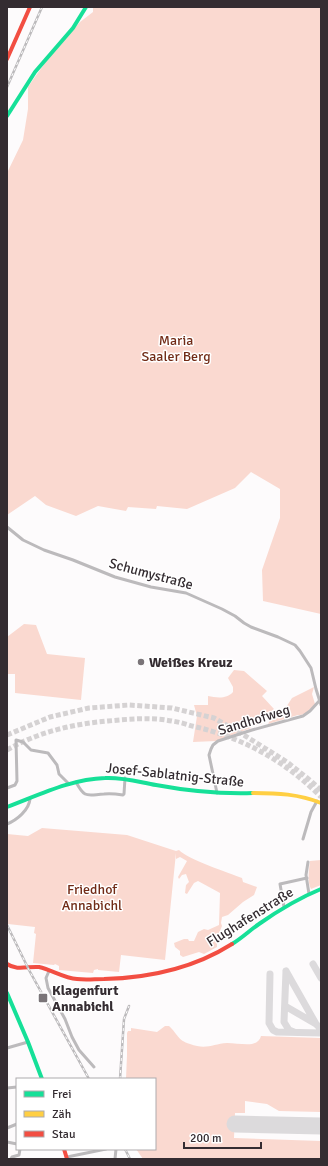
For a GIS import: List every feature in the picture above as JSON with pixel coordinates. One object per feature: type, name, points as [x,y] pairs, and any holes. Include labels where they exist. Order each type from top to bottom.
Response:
[{"type":"main road","points":[[7,59],[30,7]]},
{"type":"main road","points":[[7,116],[35,72],[73,28],[86,7]]},
{"type":"main road","name":"Josef-Sablatnig-Straße","points":[[7,807],[69,784],[111,777],[125,778],[187,790],[218,793],[289,794],[319,802]]},
{"type":"main road","name":"Flughafenstraße","points":[[7,964],[14,968],[36,967],[66,977],[85,980],[132,977],[173,969],[223,950],[284,907],[321,888]]},
{"type":"main road","points":[[8,995],[42,1078]]},
{"type":"street","name":"Schumystraße","points":[[7,527],[23,540],[44,550],[73,560],[100,572],[151,587],[186,593],[222,609],[251,627],[295,645],[311,668],[321,702]]},
{"type":"street","name":"Sandhofweg","points":[[218,793],[210,755],[213,745],[218,741],[252,730],[303,716],[321,702]]},
{"type":"street","points":[[7,788],[16,784],[17,781],[16,740],[26,744],[31,750],[48,753],[57,766],[59,774],[69,784]]},
{"type":"street","points":[[76,782],[83,793],[88,796],[124,794],[125,778]]},
{"type":"street","points":[[7,824],[15,821],[20,816],[30,799]]},
{"type":"street","points":[[303,839],[311,812],[319,802]]},
{"type":"street","points":[[308,862],[307,878],[309,894]]},
{"type":"street","points":[[284,907],[280,884],[307,878]]},
{"type":"street","points":[[49,971],[46,978],[48,988],[65,1019],[79,1050],[94,1067]]},
{"type":"street","points":[[7,1048],[28,1042]]},
{"type":"street","points":[[11,1159],[12,1157],[16,1157],[18,1155],[20,1150]]},
{"type":"street","points":[[67,1158],[102,1150]]},
{"type":"green space","name":"Maria Saaler Berg","points":[[93,7],[321,7],[321,614],[263,601],[262,570],[280,518],[280,489],[251,472],[235,488],[187,509],[157,506],[156,509],[128,507],[126,511],[98,506],[76,516],[46,505],[35,496],[7,515],[7,173],[23,140],[28,109],[28,87],[51,55],[80,22],[93,12]]},
{"type":"green space","points":[[24,624],[36,625],[47,654],[85,658],[81,700],[15,693],[15,674],[7,674],[7,637]]},
{"type":"green space","points":[[234,670],[244,671],[267,691],[262,696],[274,709],[260,720],[262,724],[251,726],[251,728],[216,741],[193,742],[197,716],[194,705],[208,705],[208,696],[222,697],[231,694],[233,692],[233,687],[228,678]]},
{"type":"green space","points":[[314,687],[312,694],[315,704],[308,712],[268,724],[272,717],[283,712],[292,698]]},
{"type":"green space","name":"Friedhof Annabichl","points":[[42,828],[127,835],[176,851],[179,850],[183,854],[209,866],[242,878],[243,882],[257,887],[254,895],[228,915],[222,917],[222,926],[217,938],[217,947],[204,954],[199,952],[183,957],[180,955],[180,951],[175,947],[174,943],[184,939],[194,941],[198,932],[204,929],[208,930],[219,925],[220,893],[198,881],[194,883],[187,894],[185,893],[186,885],[189,882],[186,874],[182,875],[179,879],[178,877],[187,861],[180,857],[176,859],[176,853],[165,960],[121,955],[119,972],[98,969],[94,970],[93,973],[59,970],[59,966],[55,964],[33,963],[36,934],[34,933],[35,927],[8,924],[7,922],[7,834],[28,836]]},
{"type":"green space","points":[[321,860],[321,885],[311,889],[309,879],[310,861]]},
{"type":"green space","points":[[165,1026],[169,1026],[182,1041],[201,1047],[227,1043],[252,1044],[258,1041],[261,1036],[321,1038],[321,1112],[279,1111],[267,1104],[245,1101],[245,1113],[235,1113],[234,1138],[321,1141],[321,1159],[143,1159],[137,1150],[156,1150],[156,1078],[126,1078],[127,1033],[128,1031],[131,1031],[131,1028],[157,1032]]},
{"type":"taxiway","points":[[313,964],[321,978]]},
{"type":"taxiway","points":[[286,971],[316,1024],[321,1029]]},
{"type":"taxiway","points":[[286,971],[284,1022],[289,1030],[294,1032]]},
{"type":"taxiway","points":[[270,974],[269,1023],[273,1030],[277,1032],[321,1033]]},
{"type":"taxiway","points":[[285,1006],[316,1024]]},
{"type":"runway","points":[[235,1124],[321,1126]]},
{"type":"tunnel","points":[[7,735],[50,717],[89,708],[129,705],[172,708],[214,718],[287,762],[321,790]]},
{"type":"tunnel","points":[[7,750],[31,738],[43,734],[95,722],[148,719],[180,722],[228,737],[262,752],[293,772],[321,797]]},
{"type":"railway","points":[[7,87],[42,7]]},
{"type":"railway","points":[[7,925],[29,970],[88,1078]]},
{"type":"railway","points":[[120,1078],[124,1019],[129,1006]]},
{"type":"railway","points":[[126,1150],[130,1159]]},
{"type":"traffic: fast","points":[[7,116],[35,72],[73,28],[86,7]]},
{"type":"traffic: fast","points":[[7,807],[67,784],[105,778],[125,779],[192,790],[253,793]]},
{"type":"traffic: fast","points":[[232,944],[282,909],[321,889]]},
{"type":"traffic: fast","points":[[7,993],[42,1078]]},
{"type":"traffic: slow","points":[[253,793],[288,795],[321,803]]},
{"type":"traffic: jam","points":[[7,59],[30,7]]},
{"type":"traffic: jam","points":[[7,964],[19,968],[39,967],[77,979],[121,978],[154,974],[170,970],[202,959],[232,944]]},
{"type":"traffic: jam","points":[[64,1150],[67,1159]]},
{"type":"place","name":"Weißes Kreuz","points":[[141,662]]},
{"type":"place","name":"Klagenfurt Annabichl","points":[[43,998]]}]
